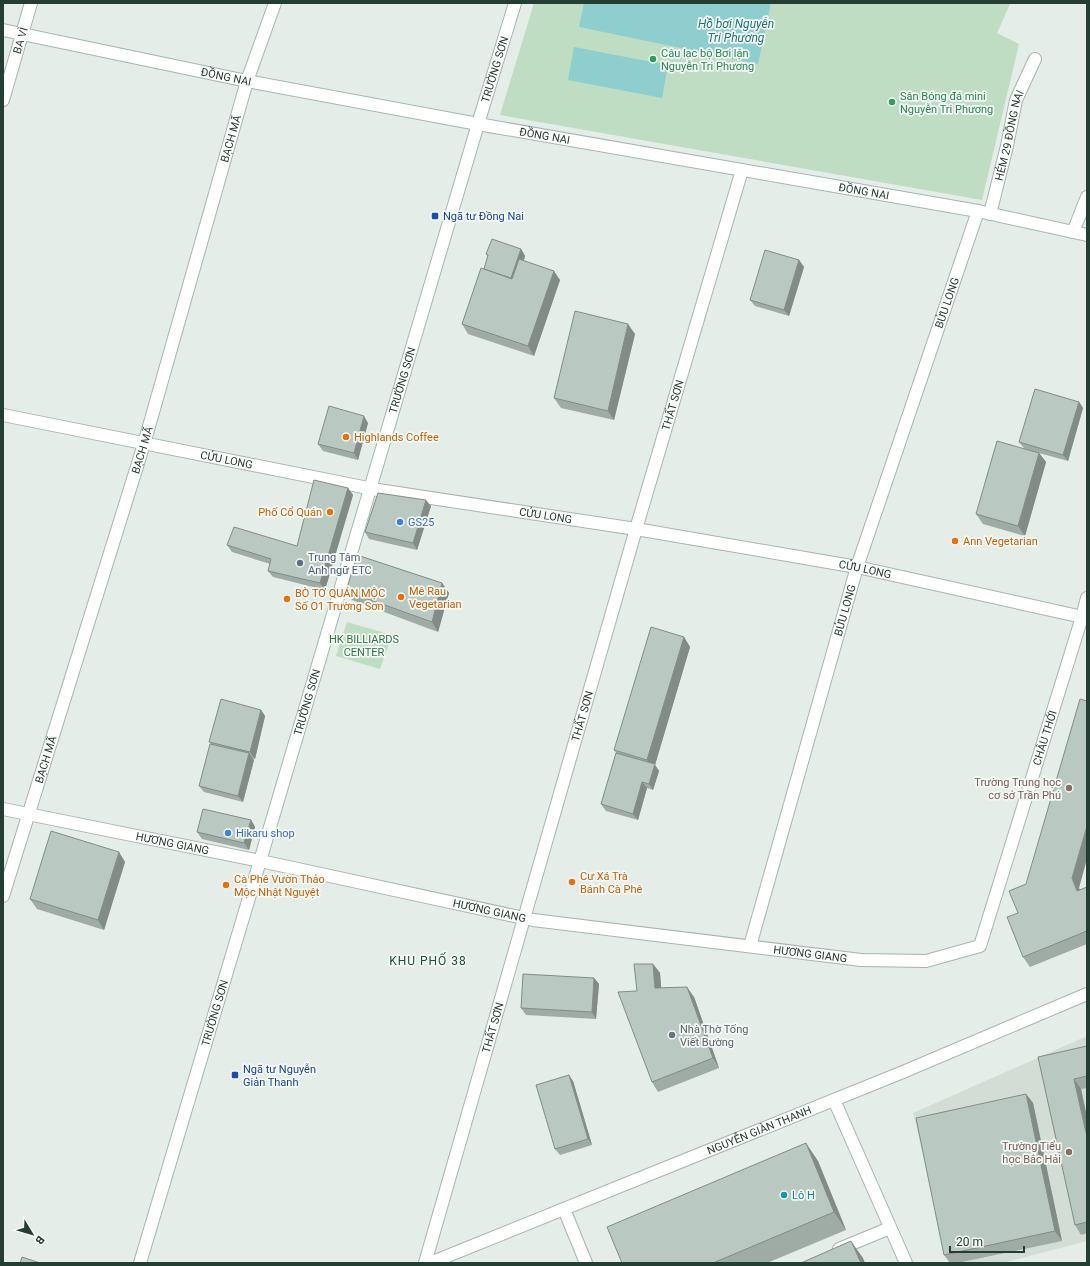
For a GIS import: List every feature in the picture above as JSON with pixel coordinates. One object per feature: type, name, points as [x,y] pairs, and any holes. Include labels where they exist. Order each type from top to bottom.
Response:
[{"type":"street","name":"BA VÌ","points":[[3,100],[30,3]]},
{"type":"street","name":"BẠCH MÃ","points":[[3,896],[144,444],[247,81],[275,3]]},
{"type":"street","name":"TRƯỜNG SƠN","points":[[140,1263],[515,3]]},
{"type":"street","name":"ĐỒNG NAI","points":[[3,30],[247,81],[478,124],[978,211],[1087,236]]},
{"type":"street","name":"HẺM 29 ĐỒNG NAI","points":[[990,214],[1007,146],[1016,100],[1035,59]]},
{"type":"street","name":"THẤT SƠN","points":[[426,1263],[636,530],[742,170]]},
{"type":"street","points":[[1073,232],[1087,197]]},
{"type":"street","name":"BỬU LONG","points":[[750,946],[856,567],[978,211]]},
{"type":"street","name":"CỬU LONG","points":[[3,415],[370,488],[636,530],[856,567],[1085,618]]},
{"type":"street","name":"CHÂU THỚI","points":[[980,946],[1085,618],[1087,598]]},
{"type":"street","name":"HƯƠNG GIANG","points":[[3,809],[260,861],[524,919],[861,960],[926,961],[980,946]]},
{"type":"street","name":"NGUYỄN GIÀN THANH","points":[[430,1263],[947,1054],[1087,994]]},
{"type":"street","points":[[834,1100],[906,1263]]},
{"type":"street","points":[[564,1209],[586,1263]]},
{"type":"street","points":[[826,1254],[890,1228]]},
{"type":"shaded area","points":[[1087,1036],[1087,1241],[1002,1263],[949,1263],[913,1113]]},
{"type":"green space","points":[[534,3],[1010,4],[997,33],[1019,44],[982,200],[500,115]]},
{"type":"green space","name":"HK BILLIARDS CENTER","points":[[347,622],[392,635],[380,669],[336,656]]},
{"type":"water","name":"Hồ bơi Nguyễn Tri Phương","points":[[584,3],[771,3],[758,64],[579,27]]},
{"type":"water","points":[[574,47],[668,65],[662,98],[568,80]]},
{"type":"building","points":[[492,239],[521,249],[511,278],[484,269],[488,255],[486,254]]},
{"type":"building","points":[[765,250],[799,260],[784,310],[750,300]]},
{"type":"building","points":[[519,259],[554,271],[528,346],[462,324],[481,268],[512,279]]},
{"type":"building","points":[[575,311],[628,324],[608,411],[554,398]]},
{"type":"building","points":[[1035,389],[1079,402],[1063,455],[1019,442]]},
{"type":"building","name":"Highlands Coffee","points":[[329,406],[364,416],[354,453],[318,444]]},
{"type":"building","points":[[997,441],[1039,453],[1018,526],[976,514]]},
{"type":"building","points":[[314,480],[348,488],[320,583],[268,571],[271,559],[227,545],[234,527],[297,546]]},
{"type":"building","name":"GS25","points":[[378,493],[426,500],[413,543],[365,532]]},
{"type":"building","name":"Mê Rau Vegetarian","points":[[357,555],[442,583],[432,622],[346,591]]},
{"type":"building","points":[[651,627],[684,637],[647,760],[614,750]]},
{"type":"building","points":[[221,699],[261,710],[250,752],[209,742]]},
{"type":"building","name":"Trường Trung học cơ sở Trần Phú","points":[[1080,699],[1087,701],[1087,826],[1072,878],[1077,891],[1087,887],[1087,931],[1023,957],[1007,917],[1018,913],[1009,891],[1026,884]]},
{"type":"building","points":[[210,744],[249,753],[238,796],[199,786]]},
{"type":"building","points":[[616,753],[655,764],[649,784],[642,782],[633,814],[601,804]]},
{"type":"building","name":"Hikaru shop","points":[[203,809],[251,820],[244,843],[197,832]]},
{"type":"building","points":[[51,831],[119,852],[98,920],[30,899]]},
{"type":"building","name":"Nhà Thờ Tống Viết Bường","points":[[634,964],[653,964],[655,988],[687,987],[713,1058],[652,1082],[618,992],[637,991]]},
{"type":"building","points":[[523,974],[594,978],[592,1012],[521,1008]]},
{"type":"building","name":"Trường Tiểu học Bắc Hải","points":[[1087,1046],[1087,1076],[1074,1079],[1087,1137],[1087,1222],[1075,1225],[1038,1057]]},
{"type":"building","points":[[569,1075],[588,1139],[555,1149],[536,1085]]},
{"type":"building","points":[[1026,1094],[1055,1231],[944,1255],[916,1118]]},
{"type":"building","name":"Lô H","points":[[806,1143],[834,1212],[713,1263],[622,1263],[607,1227]]},
{"type":"building","points":[[851,1241],[861,1263],[801,1263]]},
{"type":"building","points":[[22,1257],[40,1263],[20,1263]]},
{"type":"place","name":"Câu lạc bộ Bơi lặn Nguyễn Tri Phương","points":[[653,59]]},
{"type":"place","name":"Sân Bóng đá mini Nguyễn Tri Phương","points":[[892,102]]},
{"type":"place","name":"Ngã tư Đồng Nai","points":[[435,216]]},
{"type":"place","name":"Highlands Coffee","points":[[346,437]]},
{"type":"place","name":"Phố Cổ Quán","points":[[330,512]]},
{"type":"place","name":"GS25","points":[[400,522]]},
{"type":"place","name":"Ann Vegetarian","points":[[955,541]]},
{"type":"place","name":"Trung Tâm Anh ngữ ETC","points":[[300,563]]},
{"type":"place","name":"Mê Rau Vegetarian","points":[[401,597]]},
{"type":"place","name":"BÒ TƠ QUÁN MỘC Số O1 Trường Sơn","points":[[287,599]]},
{"type":"place","name":"Trường Trung học cơ sở Trần Phú","points":[[1069,788]]},
{"type":"place","name":"Hikaru shop","points":[[228,833]]},
{"type":"place","name":"Cư Xá Trà Bánh Cà Phê","points":[[572,882]]},
{"type":"place","name":"Cà Phê Vườn Thảo Mộc Nhật Nguyệt","points":[[226,885]]},
{"type":"place","name":"Nhà Thờ Tống Viết Bường","points":[[672,1035]]},
{"type":"place","name":"Ngã tư Nguyễn Giản Thanh","points":[[235,1075]]},
{"type":"place","name":"Trường Tiểu học Bắc Hải","points":[[1069,1152]]},
{"type":"place","name":"Lô H","points":[[784,1195]]},
{"type":"district","name":"KHU PHỐ 38","points":[[428,961]]}]
